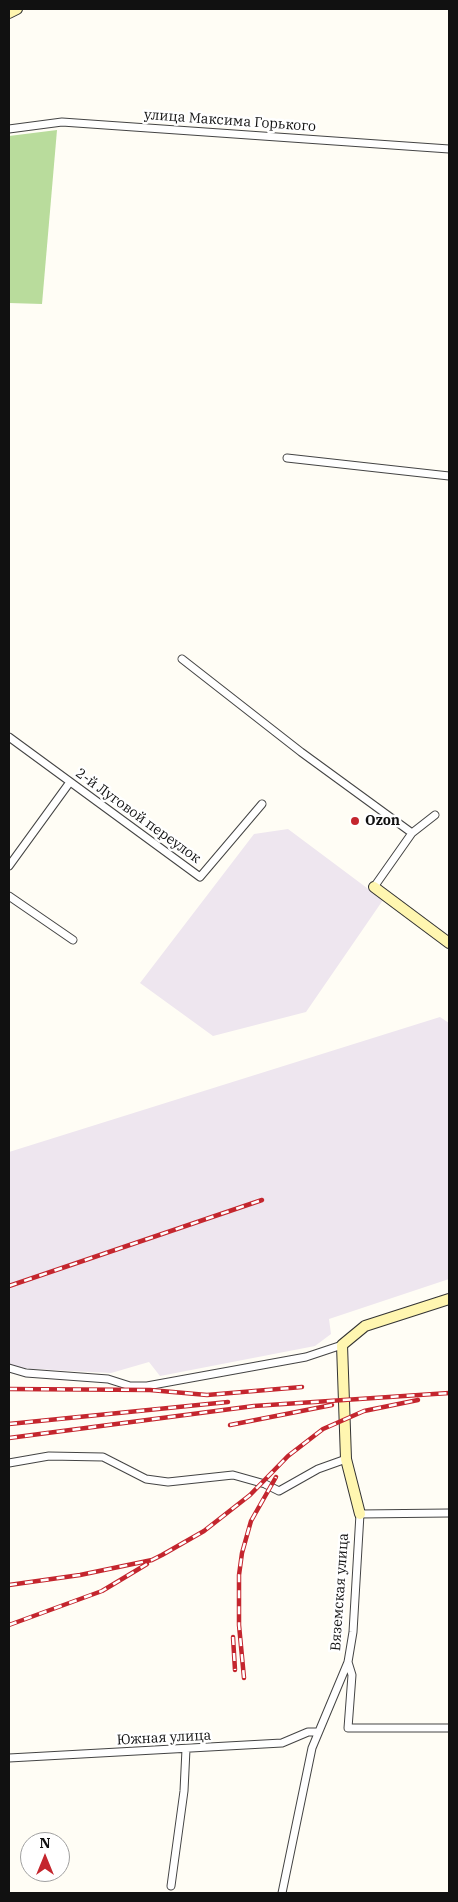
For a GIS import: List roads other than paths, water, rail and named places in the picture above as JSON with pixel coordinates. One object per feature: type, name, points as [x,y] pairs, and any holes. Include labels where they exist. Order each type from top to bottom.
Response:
[{"type":"street","points":[[9,13],[17,9]]},
{"type":"street","name":"улица Максима Горького","points":[[9,129],[62,122],[449,149]]},
{"type":"street","points":[[287,458],[449,476]]},
{"type":"street","points":[[182,659],[301,752],[412,833]]},
{"type":"street","name":"2-й Луговой переулок","points":[[9,736],[200,877],[262,804]]},
{"type":"street","points":[[9,866],[70,782]]},
{"type":"street","points":[[435,815],[412,833],[374,887],[449,943]]},
{"type":"street","points":[[9,896],[74,940]]},
{"type":"street","points":[[9,1368],[26,1373],[108,1379],[130,1386],[147,1386],[306,1358],[342,1345],[365,1326],[449,1299]]},
{"type":"street","name":"Вяземская улица","points":[[282,1893],[312,1748],[317,1732],[348,1662],[353,1632],[360,1514],[346,1459],[342,1345]]},
{"type":"street","points":[[9,1463],[49,1456],[103,1457],[146,1479],[168,1482],[233,1475],[265,1484],[279,1491],[318,1469],[346,1459]]},
{"type":"street","points":[[360,1514],[449,1513]]},
{"type":"street","points":[[348,1662],[352,1675],[348,1728],[449,1728]]},
{"type":"street","name":"Южная улица","points":[[9,1758],[282,1743],[308,1732],[317,1732]]},
{"type":"street","points":[[171,1886],[184,1791],[186,1749]]},
{"type":"railway","points":[[9,1286],[262,1200]]},
{"type":"railway","points":[[9,1389],[150,1390],[207,1395],[302,1387]]},
{"type":"railway","points":[[9,1438],[254,1406],[449,1393]]},
{"type":"railway","points":[[9,1585],[80,1575],[152,1560],[204,1531],[250,1495],[288,1456],[323,1429],[364,1411],[418,1400]]},
{"type":"railway","points":[[9,1424],[228,1402]]},
{"type":"railway","points":[[230,1425],[332,1405]]},
{"type":"railway","points":[[244,1678],[239,1625],[239,1575],[242,1553],[251,1521],[276,1477]]},
{"type":"railway","points":[[9,1625],[102,1591],[147,1564]]},
{"type":"railway","points":[[233,1637],[235,1670]]},
{"type":"place","name":"Ozon","points":[[355,821]]}]
